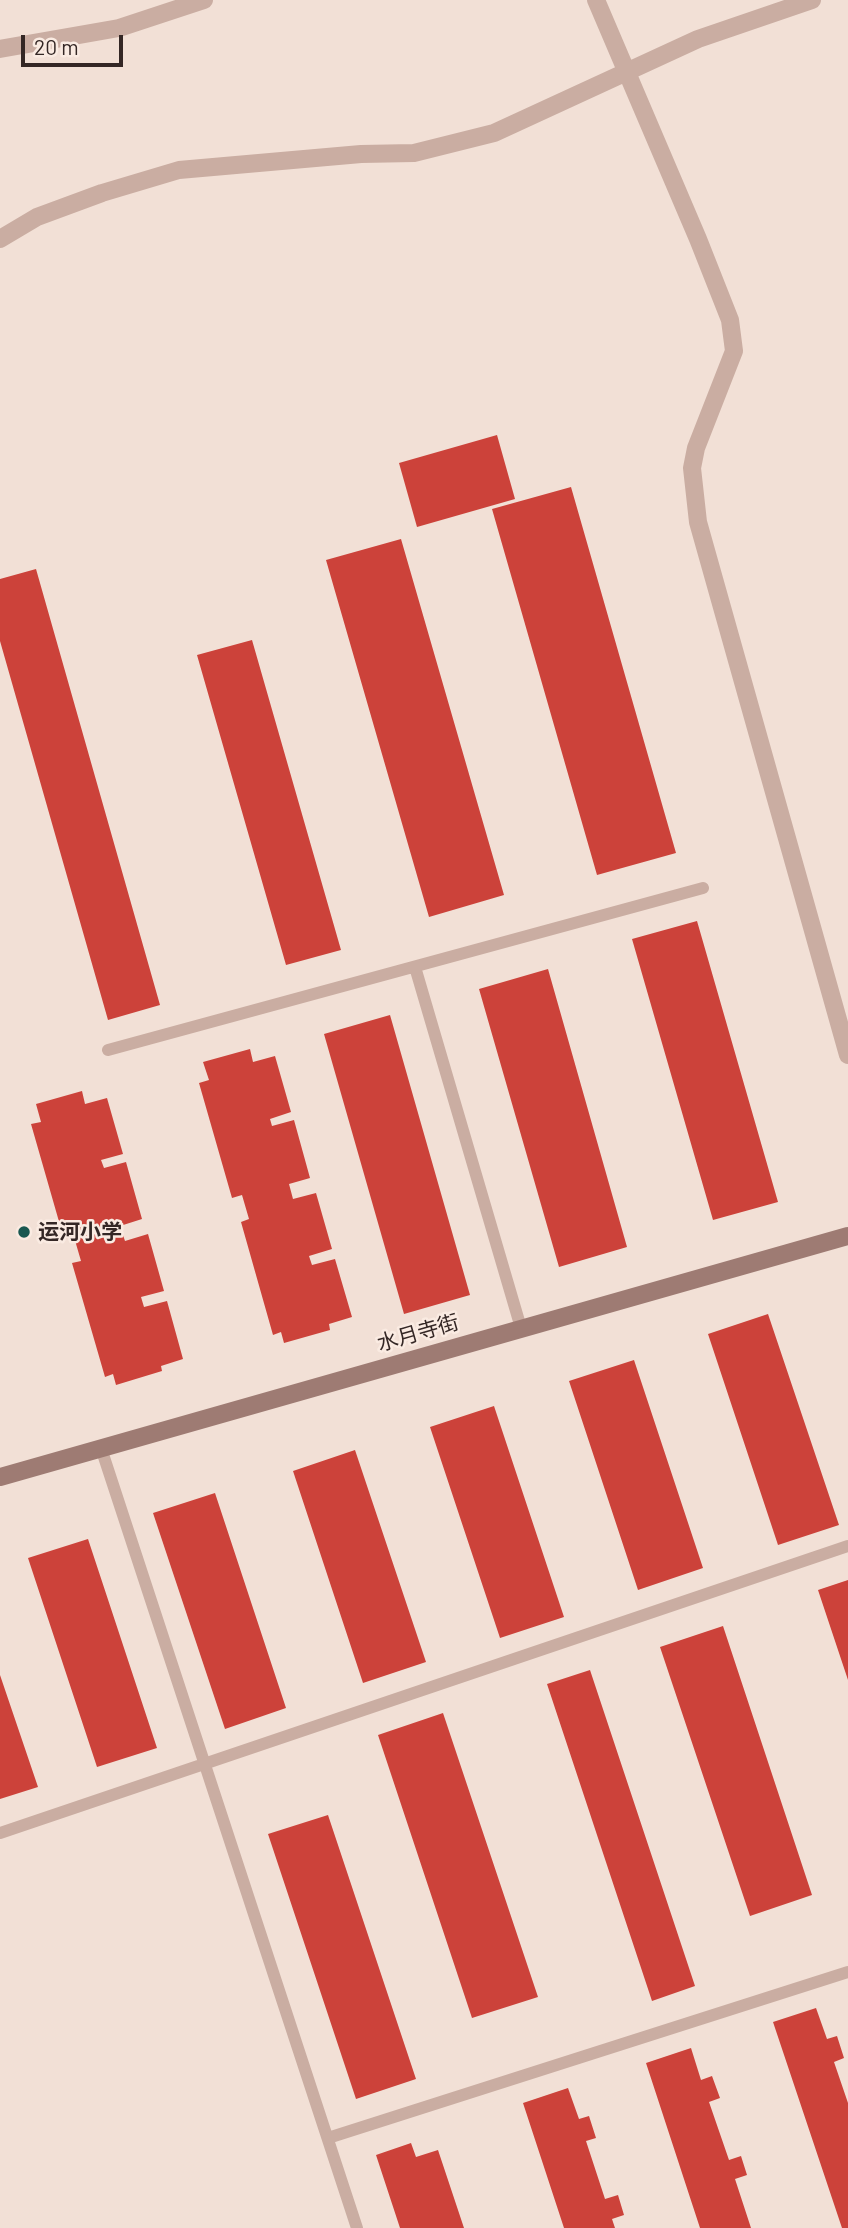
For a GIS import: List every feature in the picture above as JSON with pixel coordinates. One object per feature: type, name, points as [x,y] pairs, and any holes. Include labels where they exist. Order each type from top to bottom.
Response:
[{"type":"street","points":[[0,49],[119,28],[204,0]]},
{"type":"street","points":[[596,0],[628,70],[730,320],[734,351],[696,448],[692,468],[698,522],[848,1055]]},
{"type":"street","points":[[0,239],[37,217],[102,193],[179,170],[360,154],[414,153],[494,133],[698,39],[812,0]]},
{"type":"street","name":"水月寺街","points":[[0,1477],[848,1236]]},
{"type":"lane","points":[[108,1051],[703,888]]},
{"type":"lane","points":[[415,967],[521,1328]]},
{"type":"lane","points":[[100,1448],[357,2228]]},
{"type":"lane","points":[[0,1833],[848,1546]]},
{"type":"lane","points":[[328,2138],[848,1972]]},
{"type":"building","points":[[497,435],[515,499],[417,527],[399,463]]},
{"type":"building","points":[[571,487],[676,853],[597,875],[492,509]]},
{"type":"building","points":[[401,539],[504,895],[429,917],[326,560]]},
{"type":"building","points":[[36,569],[160,1005],[108,1020],[0,641],[0,579]]},
{"type":"building","points":[[252,640],[341,950],[286,965],[197,655]]},
{"type":"building","points":[[697,921],[778,1202],[713,1220],[632,939]]},
{"type":"building","points":[[548,969],[627,1247],[559,1267],[479,989]]},
{"type":"building","points":[[390,1015],[470,1295],[404,1314],[324,1034]]},
{"type":"building","points":[[250,1049],[253,1062],[275,1056],[291,1112],[270,1119],[272,1126],[294,1120],[310,1178],[289,1184],[293,1199],[316,1193],[332,1249],[309,1256],[312,1265],[335,1259],[352,1317],[329,1324],[330,1330],[284,1343],[281,1332],[273,1335],[241,1222],[249,1219],[242,1195],[232,1198],[199,1083],[209,1080],[203,1062]]},
{"type":"building","points":[[82,1091],[85,1104],[107,1098],[123,1154],[101,1160],[104,1168],[126,1162],[142,1219],[120,1226],[125,1241],[148,1234],[164,1291],[141,1297],[144,1307],[167,1301],[183,1359],[161,1366],[162,1371],[116,1385],[113,1374],[105,1377],[72,1263],[81,1261],[74,1237],[64,1239],[31,1124],[41,1122],[36,1104]]},
{"type":"building","points":[[768,1314],[839,1525],[778,1545],[708,1334]]},
{"type":"building","points":[[634,1360],[703,1568],[638,1590],[569,1381]]},
{"type":"building","points":[[494,1406],[564,1617],[500,1638],[430,1427]]},
{"type":"building","points":[[355,1450],[426,1662],[363,1683],[293,1471]]},
{"type":"building","points":[[215,1493],[286,1708],[225,1729],[153,1513]]},
{"type":"building","points":[[88,1539],[157,1748],[97,1767],[28,1558]]},
{"type":"building","points":[[848,1580],[848,1680],[818,1590]]},
{"type":"building","points":[[723,1626],[812,1895],[750,1916],[660,1647]]},
{"type":"building","points":[[590,1670],[695,1986],[652,2001],[547,1684]]},
{"type":"building","points":[[0,1675],[38,1787],[0,1799]]},
{"type":"building","points":[[443,1713],[538,1997],[472,2018],[378,1735]]},
{"type":"building","points":[[328,1815],[416,2079],[356,2099],[268,1834]]},
{"type":"building","points":[[816,2008],[827,2039],[837,2036],[844,2058],[834,2062],[848,2103],[848,2228],[842,2228],[773,2022]]},
{"type":"building","points":[[691,2048],[701,2080],[712,2076],[720,2098],[709,2102],[729,2160],[741,2156],[747,2175],[735,2179],[751,2228],[700,2228],[646,2063]]},
{"type":"building","points":[[568,2088],[579,2119],[589,2116],[596,2138],[586,2141],[605,2199],[618,2195],[624,2215],[612,2219],[615,2228],[564,2228],[523,2103]]},
{"type":"building","points":[[411,2143],[416,2157],[438,2150],[464,2228],[400,2228],[376,2155]]},
{"type":"place","name":"运河小学","points":[[24,1232]]}]
